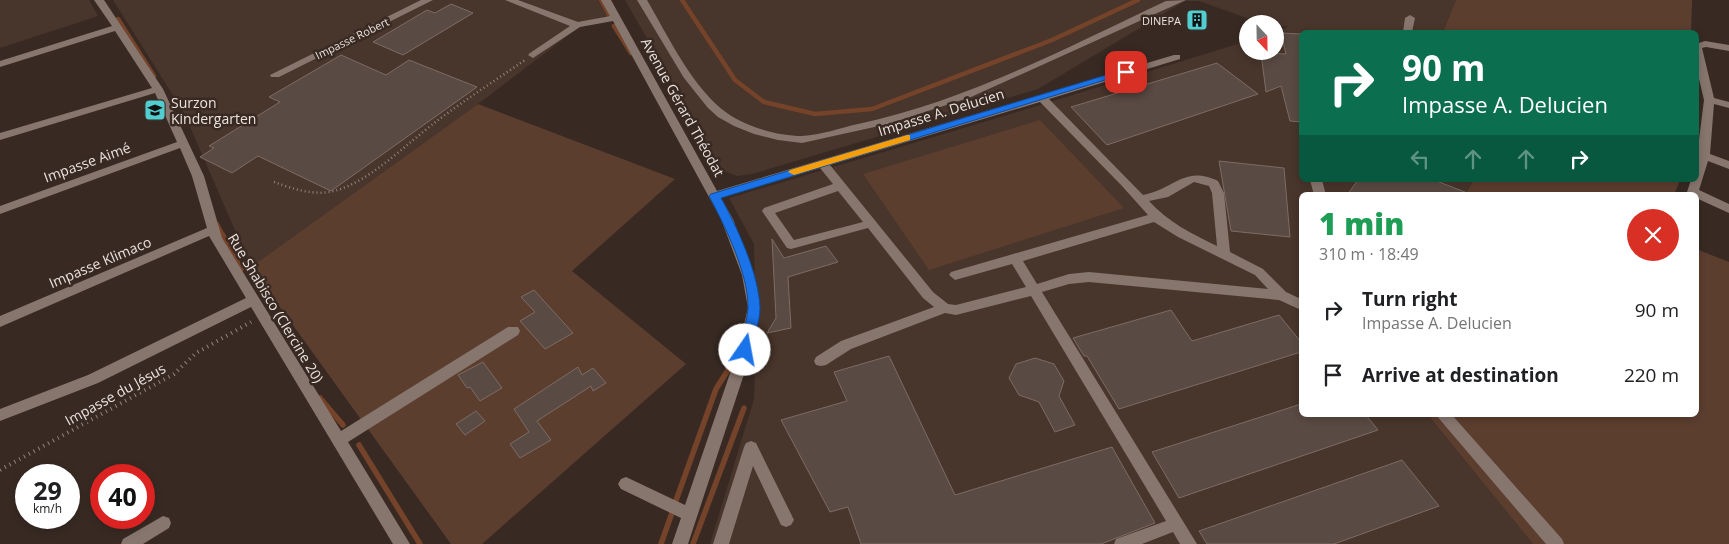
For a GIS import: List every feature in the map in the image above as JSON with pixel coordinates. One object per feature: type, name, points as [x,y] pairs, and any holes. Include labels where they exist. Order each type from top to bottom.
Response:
[{"type":"street","name":"Rue Shabisco (Clercine 20)","points":[[99,0],[158,88],[198,176],[213,230],[253,300],[402,544]]},
{"type":"street","name":"Impasse Robert","points":[[275,76],[428,0]]},
{"type":"street","points":[[510,0],[577,25]]},
{"type":"street","name":"Avenue Gérard Théodat","points":[[606,0],[714,196],[741,253],[748,275],[754,308],[745,350],[680,544]]},
{"type":"street","points":[[642,0],[698,89],[722,115],[755,130],[798,139],[865,127],[926,109],[1019,72],[1169,3],[1181,0]]},
{"type":"street","points":[[533,55],[577,25],[616,18]]},
{"type":"street","points":[[1407,30],[1410,18]]},
{"type":"street","points":[[0,64],[118,28]]},
{"type":"street","points":[[1699,46],[1705,44],[1729,48]]},
{"type":"street","points":[[1699,56],[1709,100],[1704,156],[1699,172]]},
{"type":"street","name":"Impasse A. Delucien","points":[[714,196],[1177,57]]},
{"type":"street","points":[[0,137],[158,88]]},
{"type":"street","points":[[1041,97],[1156,217],[1182,234],[1259,272],[1281,295],[1299,304]]},
{"type":"street","points":[[1709,100],[1729,105]]},
{"type":"street","name":"Impasse Aimé","points":[[0,210],[184,143]]},
{"type":"street","points":[[1704,156],[1729,165]]},
{"type":"street","points":[[822,163],[869,224],[928,295],[944,308],[956,310],[1069,279],[1089,277],[1281,295]]},
{"type":"street","points":[[1140,199],[1163,194],[1188,179],[1206,179],[1214,184],[1218,193],[1224,255]]},
{"type":"street","points":[[840,186],[768,211],[791,245],[869,224]]},
{"type":"street","points":[[1699,195],[1729,209]]},
{"type":"street","points":[[956,275],[1156,217]]},
{"type":"street","name":"Impasse Klimaco","points":[[0,322],[213,230]]},
{"type":"street","points":[[1015,259],[1189,544]]},
{"type":"street","points":[[0,415],[93,378],[253,300]]},
{"type":"street","points":[[821,361],[846,345],[944,308]]},
{"type":"street","points":[[338,441],[514,331]]},
{"type":"street","points":[[1445,417],[1556,544]]},
{"type":"street","points":[[722,544],[751,447],[786,520]]},
{"type":"street","points":[[626,484],[690,514]]},
{"type":"street","points":[[129,544],[163,523]]},
{"type":"street","points":[[1122,544],[1177,524]]},
{"type":"path","points":[[274,182],[296,190],[317,193],[335,191],[358,180],[446,113],[533,55]]},
{"type":"path","name":"Impasse du Jésus","points":[[0,470],[174,374],[196,353],[263,315]]},
{"type":"shaded area","points":[[0,0],[89,0],[98,16],[0,48]]},
{"type":"shaded area","points":[[113,0],[598,0],[607,16],[587,21],[478,104],[251,267],[184,113]]},
{"type":"shaded area","points":[[625,0],[1456,0],[1444,30],[1299,30],[1299,182],[1473,182],[1467,192],[1299,192],[1299,417],[1430,417],[1533,544],[710,544],[754,399],[756,343],[754,244],[729,198],[1239,43],[1239,60],[1284,60],[1284,29],[1288,27],[1284,26],[1284,15],[1239,15],[1199,1],[1185,1],[1038,89],[752,174],[737,176],[724,171]]},
{"type":"shaded area","points":[[1456,0],[1692,0],[1691,30],[1444,30]]},
{"type":"shaded area","points":[[478,104],[675,179],[572,271],[686,364],[482,544],[451,544],[251,267]]},
{"type":"shaded area","points":[[1040,120],[1124,208],[929,270],[863,174]]},
{"type":"shaded area","points":[[1473,182],[1679,182],[1675,192],[1467,192]]},
{"type":"shaded area","points":[[1699,250],[1729,262],[1729,544],[1533,544],[1430,417],[1699,417]]},
{"type":"building","points":[[451,4],[473,13],[403,55],[373,42],[427,10],[435,13]]},
{"type":"building","points":[[1284,33],[1299,34],[1299,122],[1290,121],[1281,86],[1266,92],[1262,60],[1284,60],[1284,54],[1286,54]]},
{"type":"building","points":[[341,55],[386,75],[409,60],[477,87],[331,191],[258,156],[232,173],[200,157],[214,148],[209,146],[280,102],[269,97]]},
{"type":"building","points":[[1217,63],[1258,94],[1107,145],[1071,107]]},
{"type":"building","points":[[1219,161],[1284,168],[1290,237],[1231,231]]},
{"type":"building","points":[[1357,182],[1439,182],[1465,192],[1349,192]]},
{"type":"building","points":[[772,239],[784,258],[826,246],[838,262],[788,277],[791,328],[767,333],[776,318]]},
{"type":"building","points":[[534,290],[573,333],[545,349],[520,321],[535,312],[521,297]]},
{"type":"building","points":[[1171,310],[1192,341],[1279,315],[1299,340],[1299,353],[1119,409],[1087,356],[1084,356],[1073,338]]},
{"type":"building","points":[[889,356],[955,495],[1112,447],[1155,523],[1101,544],[861,544],[848,507],[830,512],[781,420],[847,401],[834,372]]},
{"type":"building","points":[[1035,358],[1054,364],[1064,381],[1059,396],[1075,425],[1055,432],[1039,402],[1019,395],[1009,378],[1016,364]]},
{"type":"building","points":[[483,362],[502,388],[480,401],[470,387],[467,388],[458,375]]},
{"type":"building","points":[[578,367],[582,375],[593,368],[606,383],[593,391],[591,386],[537,421],[551,440],[520,458],[510,444],[529,432],[514,409]]},
{"type":"building","points":[[1299,405],[1299,417],[1368,417],[1378,430],[1179,498],[1152,452]]},
{"type":"building","points":[[476,411],[485,421],[465,435],[456,424]]},
{"type":"building","points":[[1402,460],[1439,506],[1334,544],[1207,544],[1199,531]]},
{"type":"waterway","points":[[601,0],[610,17]]},
{"type":"waterway","points":[[682,0],[735,80],[764,102],[815,114],[872,109],[1052,40],[1138,0]]},
{"type":"waterway","points":[[118,19],[154,76]]},
{"type":"waterway","points":[[614,26],[631,53]]},
{"type":"waterway","points":[[217,224],[222,234]]},
{"type":"waterway","points":[[222,234],[241,269]]},
{"type":"waterway","points":[[674,506],[716,389],[738,354]]},
{"type":"waterway","points":[[320,398],[343,425]]},
{"type":"waterway","points":[[693,544],[744,408]]},
{"type":"waterway","points":[[359,445],[420,544]]},
{"type":"waterway","points":[[661,544],[673,510]]},
{"type":"slow traffic","points":[[794,172],[907,138]]},
{"type":"place","name":"DINEPA","points":[[1197,20]]},
{"type":"place","name":"Surzon Kindergarten","points":[[155,110]]},
{"type":"route","points":[[745,350],[754,308],[748,275],[727,219],[714,196],[1126,72]]}]
